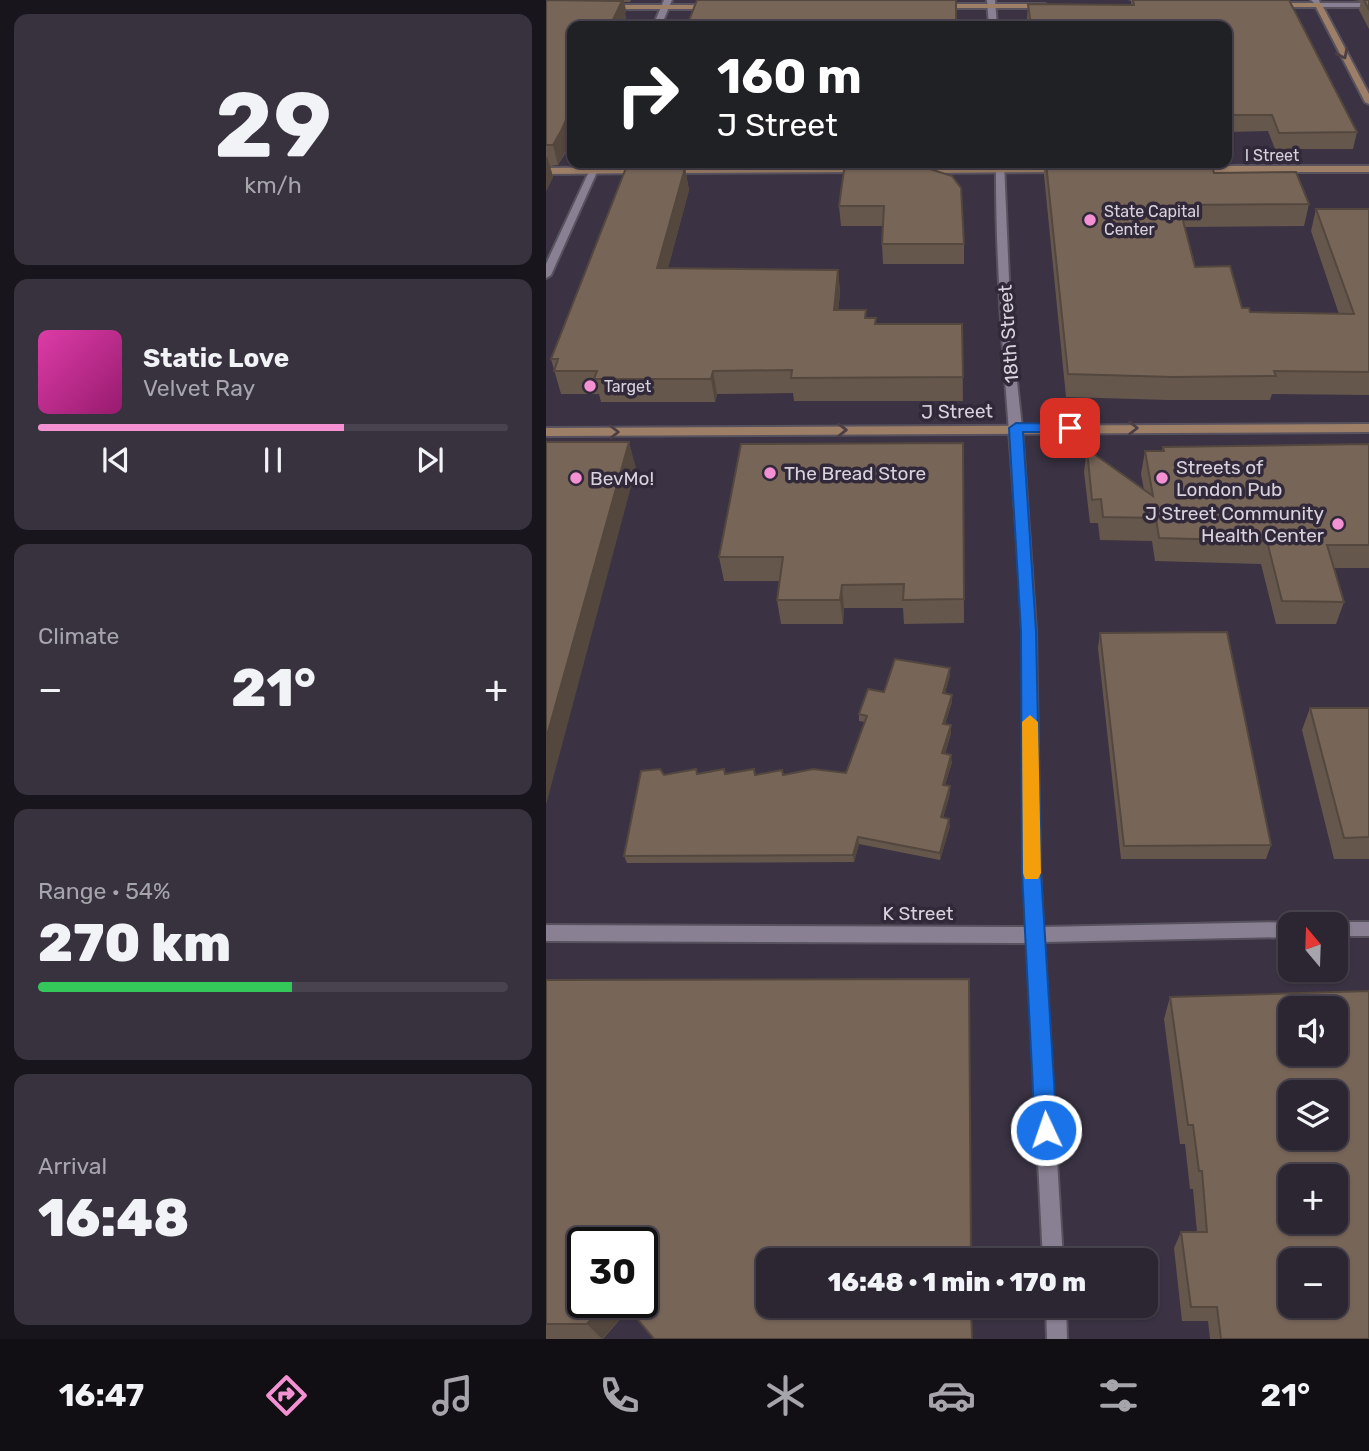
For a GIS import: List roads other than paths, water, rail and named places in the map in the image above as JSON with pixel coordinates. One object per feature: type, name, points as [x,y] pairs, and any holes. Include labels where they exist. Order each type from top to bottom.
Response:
[{"type":"main road","points":[[935,6],[991,3],[1059,6]]},
{"type":"main road","points":[[1262,5],[1317,3],[1369,102]]},
{"type":"main road","points":[[597,7],[666,4],[720,7]]},
{"type":"main road","points":[[546,171],[583,168]]},
{"type":"main road","points":[[687,168],[870,170]]},
{"type":"main road","points":[[897,170],[948,168]]},
{"type":"main road","points":[[1038,168],[1077,170]]},
{"type":"main road","name":"I Street","points":[[1188,169],[1369,169]]},
{"type":"main road","name":"J Street","points":[[546,432],[1369,428]]},
{"type":"street","points":[[991,3],[993,21]]},
{"type":"street","points":[[1317,3],[1369,5]]},
{"type":"street","points":[[659,21],[666,4]]},
{"type":"street","points":[[546,275],[595,168]]},
{"type":"street","name":"18th Street","points":[[1000,168],[1006,326],[1016,428],[1028,631],[1035,935],[1052,1248]]},
{"type":"street","name":"K Street","points":[[546,933],[1035,935],[1278,929]]},
{"type":"street","points":[[1348,929],[1369,929]]},
{"type":"street","points":[[1056,1318],[1057,1339]]},
{"type":"place","name":"State Capital Center","points":[[1090,220]]},
{"type":"place","name":"Target","points":[[590,386]]},
{"type":"place","name":"The Bread Store","points":[[770,473]]},
{"type":"place","name":"BevMo!","points":[[576,478]]},
{"type":"place","name":"Streets of London Pub","points":[[1162,478]]},
{"type":"place","name":"J Street Community Health Center","points":[[1338,524]]}]
